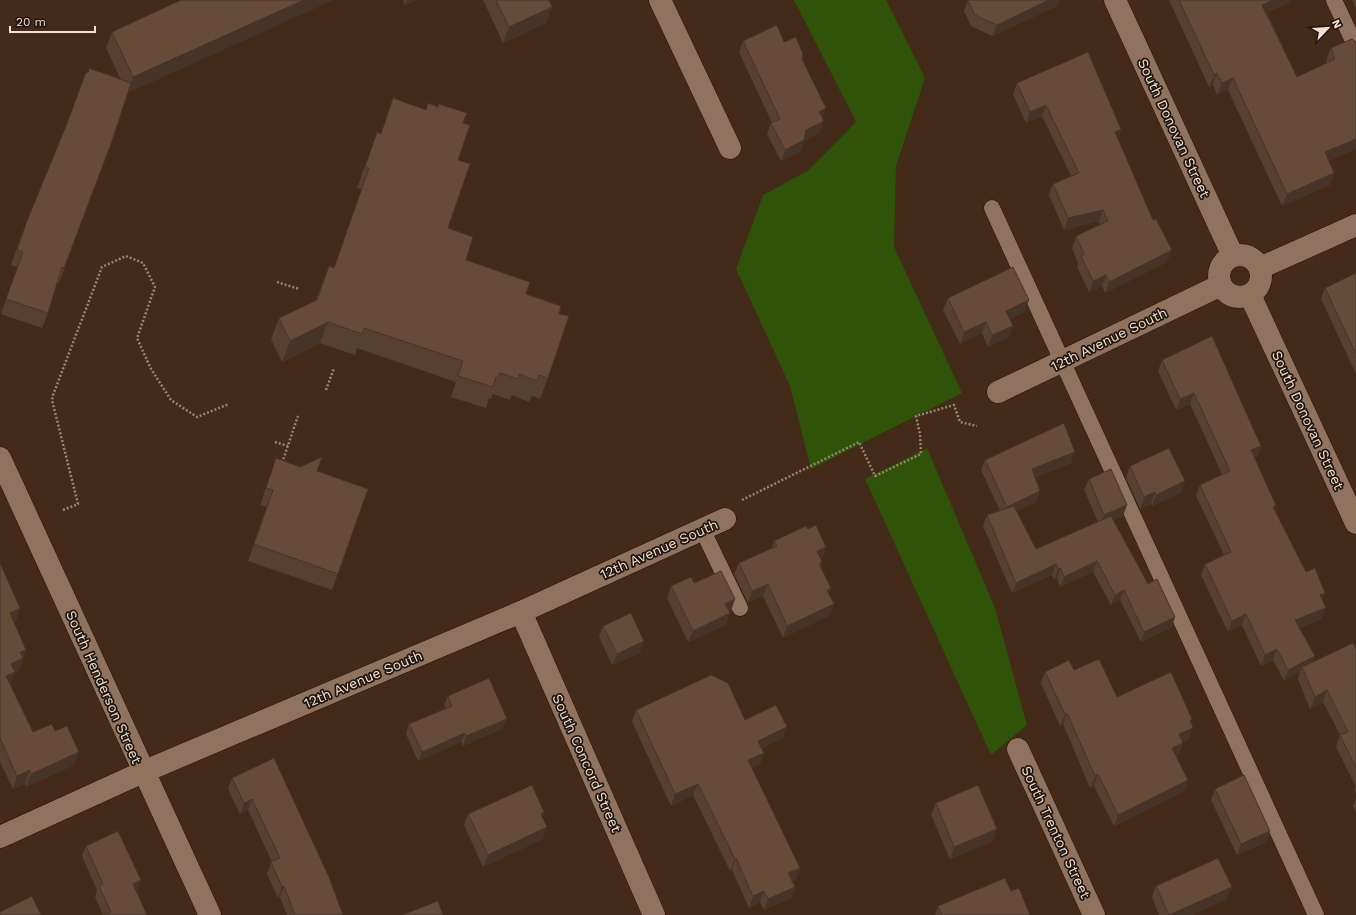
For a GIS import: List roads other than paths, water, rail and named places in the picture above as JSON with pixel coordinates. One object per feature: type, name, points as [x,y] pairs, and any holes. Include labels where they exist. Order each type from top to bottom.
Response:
[{"type":"street","points":[[660,0],[730,148]]},
{"type":"street","name":"South Donovan Street","points":[[1115,0],[1233,256]]},
{"type":"street","points":[[1260,268],[1356,225]]},
{"type":"street","points":[[1244,255],[1250,257],[1260,268],[1262,275],[1261,282],[1258,289],[1250,295],[1238,298],[1231,296],[1221,285],[1219,273],[1221,266],[1233,256],[1244,255]]},
{"type":"street","name":"12th Avenue South","points":[[998,392],[1221,285]]},
{"type":"street","name":"South Donovan Street","points":[[1250,295],[1356,523]]},
{"type":"street","name":"South Henderson Street","points":[[0,458],[210,915]]},
{"type":"street","name":"12th Avenue South","points":[[0,837],[143,772],[521,612],[725,519]]},
{"type":"street","name":"South Concord Street","points":[[521,612],[654,915]]},
{"type":"street","name":"South Trenton Street","points":[[1018,749],[1094,915]]},
{"type":"lane","points":[[1334,0],[1356,47]]},
{"type":"lane","points":[[992,208],[1316,915]]},
{"type":"lane","points":[[702,530],[740,608]]}]
